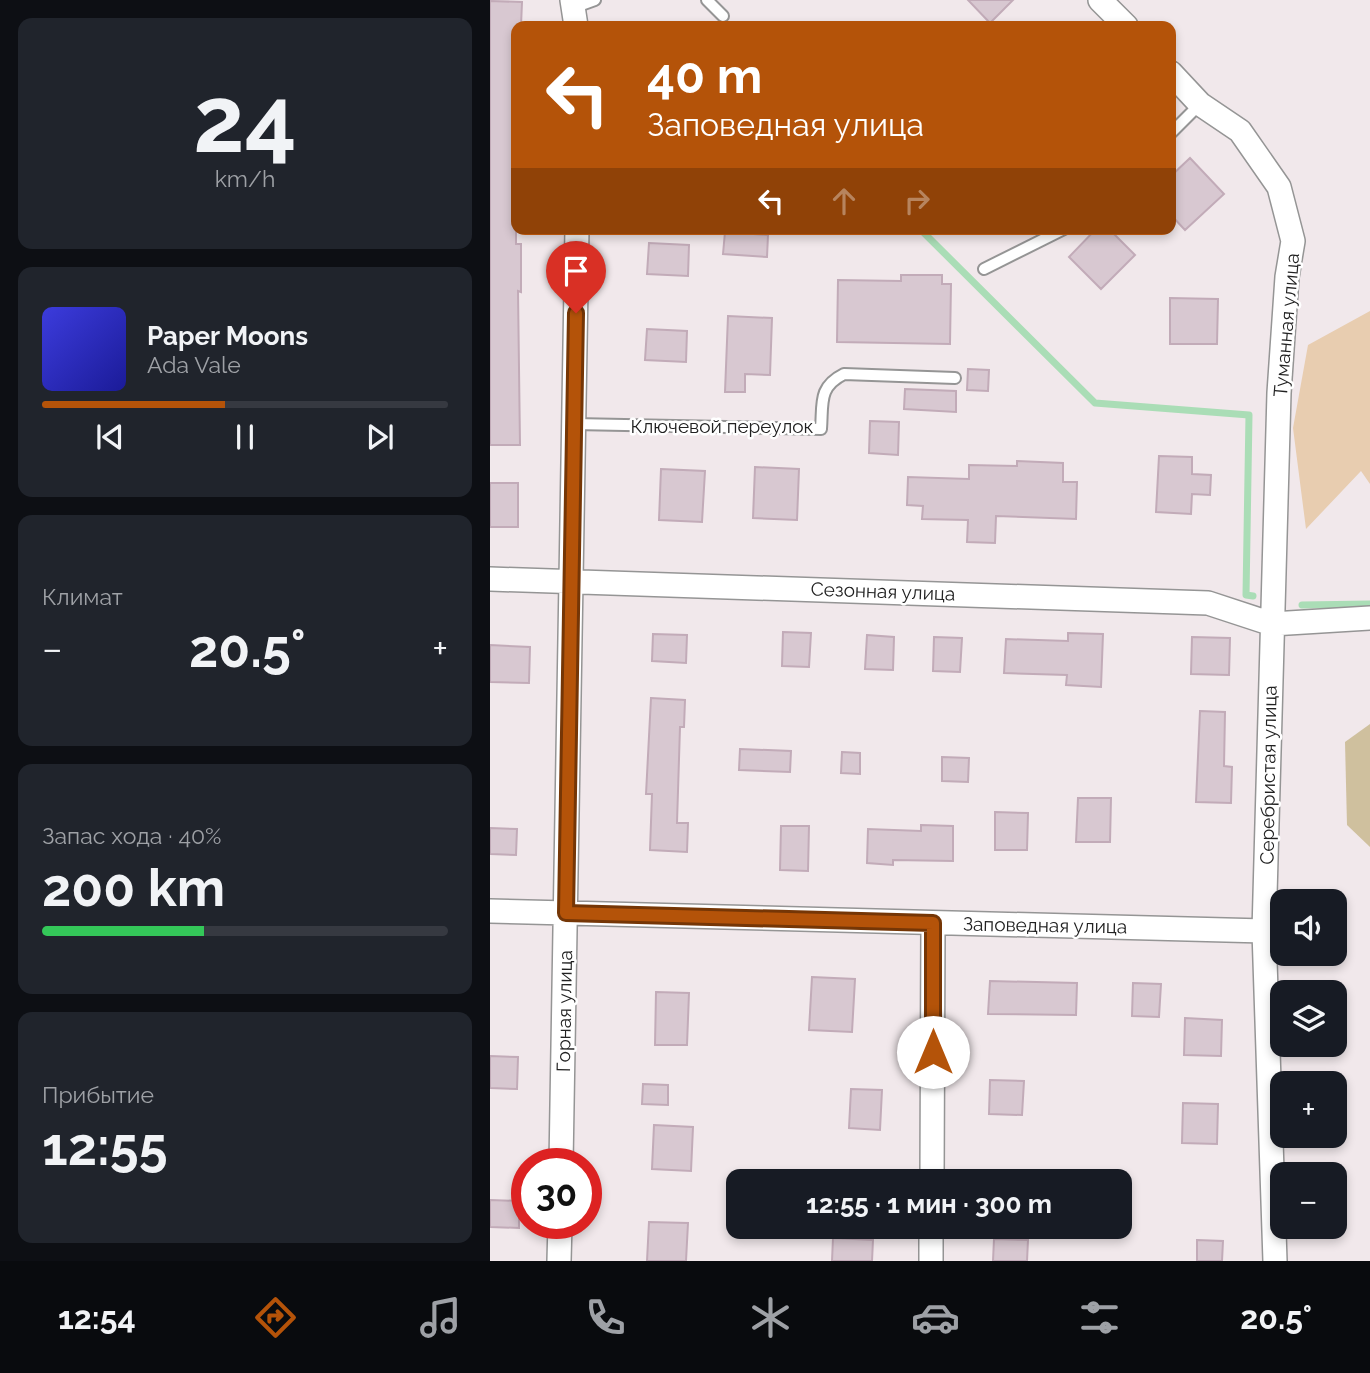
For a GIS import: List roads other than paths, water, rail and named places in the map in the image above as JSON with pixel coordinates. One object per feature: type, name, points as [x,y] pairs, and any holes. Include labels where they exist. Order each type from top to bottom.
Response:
[{"type":"street","points":[[1100,0],[1121,21]]},
{"type":"street","name":"Туманная улица","points":[[1176,78],[1200,104],[1240,131],[1279,187],[1293,241],[1287,277],[1280,380],[1272,624]]},
{"type":"street","name":"Горная улица","points":[[561,1148],[577,235]]},
{"type":"street","name":"Сезонная улица","points":[[490,579],[1208,603],[1272,624]]},
{"type":"street","points":[[1272,624],[1370,618]]},
{"type":"street","name":"Серебристая улица","points":[[1272,624],[1264,930],[1275,1261]]},
{"type":"street","name":"Заповедная улица","points":[[490,911],[1264,930]]},
{"type":"street","points":[[932,1169],[933,923]]},
{"type":"street","points":[[559,1261],[560,1239]]},
{"type":"street","points":[[931,1239],[931,1261]]},
{"type":"lane","points":[[574,12],[595,0]]},
{"type":"lane","points":[[708,0],[723,16]]},
{"type":"lane","points":[[1176,127],[1200,104]]},
{"type":"lane","points":[[984,269],[1052,235]]},
{"type":"lane","name":"Ключевой переулок","points":[[574,424],[821,429],[824,392],[830,381],[844,374],[955,378]]},
{"type":"waterway","points":[[926,235],[1095,403],[1249,415],[1246,595],[1253,596]]},
{"type":"waterway","points":[[1302,605],[1370,604]]}]
